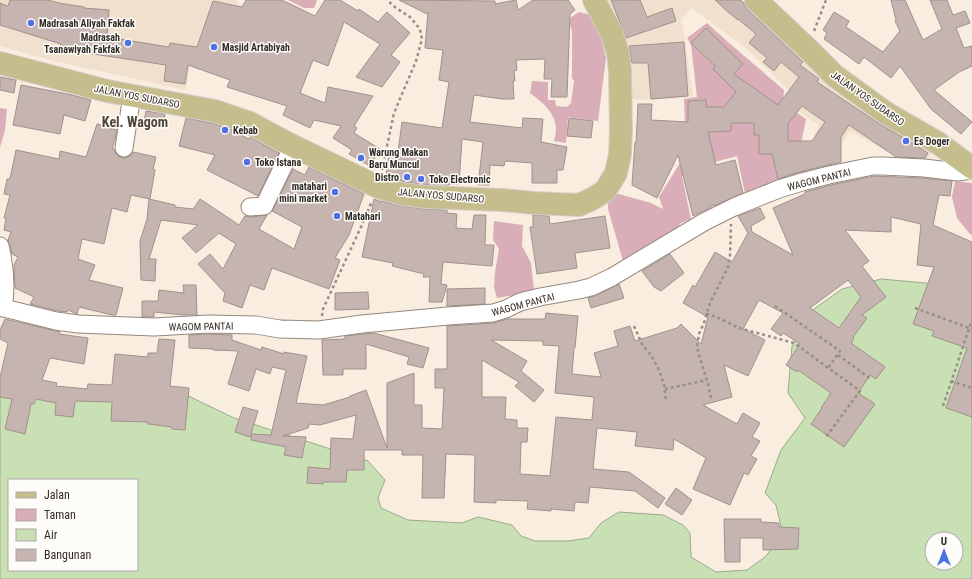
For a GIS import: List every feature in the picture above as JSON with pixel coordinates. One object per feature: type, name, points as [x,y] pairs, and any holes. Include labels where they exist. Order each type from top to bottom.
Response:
[{"type":"main road","name":"JALAN YOS SUDARSO","points":[[0,63],[107,91],[216,111],[250,123],[293,146],[378,187],[402,194],[414,196],[502,200],[534,204],[579,205],[605,191],[616,172],[620,154],[620,71],[618,53],[612,34],[594,0]]},
{"type":"main road","name":"JALAN YOS SUDARSO","points":[[756,0],[835,76],[880,109],[938,143],[972,169]]},
{"type":"street","points":[[124,148],[132,95]]},
{"type":"street","points":[[250,207],[264,206],[293,146]]},
{"type":"street","name":"WAGOM PANTAI","points":[[2,307],[56,321],[78,324],[154,327],[208,324],[256,325],[280,329],[319,330],[432,317],[494,313],[520,302],[591,287],[690,230],[729,210],[779,189],[830,175],[873,166],[908,167],[958,172],[972,169]]},
{"type":"street","points":[[0,246],[4,265],[6,287],[2,307]]},
{"type":"path","points":[[319,330],[323,309],[378,187],[394,114],[416,61],[422,40],[420,29],[410,17],[396,8],[388,0]]},
{"type":"path","points":[[808,49],[826,0]]},
{"type":"path","points":[[711,398],[697,347],[699,334],[706,314],[728,267],[730,256],[731,222],[729,210]]},
{"type":"path","points":[[775,306],[840,351],[828,368]]},
{"type":"path","points":[[916,308],[970,329]]},
{"type":"path","points":[[706,314],[717,317],[739,328],[794,343],[860,391],[826,437]]},
{"type":"path","points":[[943,406],[972,320]]},
{"type":"path","points":[[634,326],[643,346],[651,355],[659,370],[665,389],[666,401]]},
{"type":"path","points":[[838,354],[871,379]]},
{"type":"path","points":[[665,389],[707,380]]},
{"type":"path","points":[[951,382],[972,388]]},
{"type":"shaded area","name":"Madrasah Tsanawiyah Fakfak","points":[[0,0],[237,0],[243,12],[238,24],[208,15],[190,66],[186,90],[53,61],[0,46]]},
{"type":"shaded area","points":[[599,0],[743,0],[800,54],[829,85],[932,152],[924,164],[912,165],[850,131],[840,145],[835,145],[814,135],[819,125],[784,102],[789,91],[746,48],[691,8],[681,20],[693,97],[652,100],[630,99]]},
{"type":"green space","points":[[288,0],[317,0],[314,8],[304,8]]},
{"type":"green space","points":[[579,12],[590,15],[600,33],[606,58],[598,121],[568,117],[566,143],[554,141],[556,128],[553,117],[547,108],[530,93],[532,81],[548,82],[548,100],[555,100],[556,106],[567,107],[571,103],[574,81],[572,78],[572,31],[568,19]]},
{"type":"green space","points":[[707,23],[784,90],[783,103],[806,119],[800,149],[809,177],[746,198],[737,156],[704,165],[701,172],[682,176],[691,219],[681,223],[672,234],[623,261],[608,209],[608,191],[651,203],[663,209],[659,197],[686,153],[684,99],[697,97],[691,45],[687,38]]},
{"type":"green space","points":[[0,108],[7,109],[5,130],[0,147]]},
{"type":"green space","points":[[955,181],[972,184],[972,235],[957,218],[952,197]]},
{"type":"green space","points":[[494,221],[523,225],[522,246],[531,263],[534,290],[497,298],[494,288],[499,249],[493,240]]},
{"type":"water","points":[[881,279],[972,288],[972,579],[0,579],[0,380],[70,390],[180,392],[234,418],[368,461],[385,480],[378,498],[381,508],[408,520],[462,523],[478,517],[512,525],[521,536],[535,541],[568,541],[589,538],[601,523],[619,512],[663,515],[683,525],[690,533],[691,557],[716,572],[747,570],[765,557],[783,534],[776,505],[765,493],[781,450],[805,418],[788,393],[792,346],[814,309],[842,289]]},
{"type":"building","points":[[10,0],[48,0],[84,8],[109,10],[107,37],[169,47],[170,43],[197,47],[213,1],[242,7],[246,0],[282,0],[315,16],[325,0],[340,0],[358,11],[359,9],[378,22],[387,12],[410,33],[391,55],[400,62],[382,87],[356,77],[380,44],[344,22],[328,66],[313,60],[300,93],[325,103],[328,87],[373,96],[354,126],[357,128],[354,133],[380,149],[370,166],[349,154],[352,150],[333,138],[341,126],[314,120],[310,128],[283,115],[287,106],[227,87],[230,80],[188,65],[185,84],[164,81],[166,65],[60,49],[61,44],[0,25],[0,3],[8,6]]},
{"type":"building","points":[[399,0],[495,1],[495,4],[516,0],[518,10],[533,0],[568,0],[575,10],[570,14],[567,97],[551,97],[552,79],[544,79],[545,59],[516,60],[517,70],[514,71],[515,81],[513,81],[514,99],[474,95],[470,122],[522,128],[523,118],[543,119],[541,142],[567,147],[563,170],[557,170],[557,183],[532,183],[532,163],[505,161],[504,166],[490,165],[489,185],[478,185],[483,142],[462,139],[459,184],[428,185],[405,182],[386,176],[389,154],[397,159],[402,122],[442,128],[449,82],[439,80],[443,50],[425,48],[428,13],[427,14]]},
{"type":"building","points":[[611,0],[640,0],[647,17],[672,8],[676,21],[626,38]]},
{"type":"building","points":[[715,0],[740,0],[744,3],[747,9],[803,62],[800,65],[819,79],[817,82],[880,124],[928,153],[925,158],[896,157],[849,125],[841,137],[841,162],[799,172],[778,179],[772,154],[759,154],[759,135],[754,135],[754,123],[731,123],[731,131],[708,132],[716,165],[735,160],[743,193],[711,206],[693,216],[678,155],[657,198],[632,185],[638,104],[652,104],[651,120],[688,122],[688,101],[706,100],[706,107],[724,107],[736,92],[713,69],[715,66],[691,43],[706,28],[743,64],[734,74],[778,105],[799,77],[781,62],[774,71],[763,62],[767,58],[749,43],[756,34]],"holes":[[[802,106],[825,122],[812,141],[788,141],[788,124]]]},
{"type":"building","points":[[891,0],[905,0],[923,40],[942,29],[930,0],[947,0],[953,15],[965,11],[970,23],[956,28],[964,48],[972,46],[972,66],[959,72],[934,90],[972,122],[961,134],[931,109],[900,66],[891,78],[864,57],[859,64],[824,39],[827,33],[823,30],[834,12],[849,21],[846,27],[883,52],[900,31],[895,21]]},
{"type":"building","points":[[684,42],[688,96],[651,99],[648,63],[632,63],[629,46]]},
{"type":"building","points":[[0,77],[16,80],[14,93],[0,90]]},
{"type":"building","points":[[21,85],[91,100],[85,121],[64,115],[60,134],[13,125]]},
{"type":"building","points":[[146,111],[165,114],[163,125],[144,121]]},
{"type":"building","name":"Toko Istana","points":[[186,118],[212,123],[232,130],[249,139],[250,137],[279,153],[258,196],[207,170],[215,155],[179,146]]},
{"type":"building","points":[[569,118],[593,121],[591,138],[567,136]]},
{"type":"building","points":[[97,124],[117,130],[112,149],[114,149],[118,156],[123,158],[127,157],[132,155],[133,152],[156,157],[153,169],[155,170],[150,199],[131,195],[127,212],[112,208],[104,244],[82,239],[78,259],[95,265],[89,280],[123,288],[116,315],[79,307],[77,314],[68,310],[67,312],[58,311],[30,304],[34,297],[15,288],[14,265],[18,257],[12,254],[8,240],[11,232],[4,230],[6,218],[4,218],[10,195],[4,194],[7,179],[10,179],[16,150],[59,159],[60,151],[86,157]]},
{"type":"building","points":[[309,167],[364,194],[349,235],[335,258],[340,260],[329,289],[272,268],[264,290],[250,285],[242,308],[223,301],[225,293],[198,264],[210,254],[223,269],[236,244],[219,233],[196,253],[182,238],[198,225],[161,220],[149,259],[156,259],[155,281],[141,280],[140,241],[147,219],[149,199],[175,205],[175,207],[193,209],[200,199],[239,225],[245,216],[251,217],[267,215],[259,229],[294,249],[302,227],[272,211],[293,169],[305,175]]},
{"type":"building","points":[[874,176],[952,181],[950,196],[939,195],[933,225],[972,242],[972,417],[946,408],[967,348],[932,336],[934,331],[913,324],[934,267],[917,265],[921,224],[891,217],[891,232],[845,230],[869,261],[862,266],[886,297],[862,315],[867,318],[853,337],[854,338],[851,343],[885,367],[876,379],[870,375],[858,393],[875,404],[844,447],[811,424],[831,393],[798,370],[797,372],[786,365],[800,344],[783,333],[781,336],[771,329],[783,313],[759,300],[743,329],[765,340],[748,376],[724,365],[732,397],[703,405],[737,424],[743,413],[760,423],[752,437],[760,441],[751,456],[757,459],[748,475],[744,473],[730,505],[693,489],[706,458],[674,439],[673,450],[635,446],[637,432],[597,428],[593,469],[629,472],[665,498],[658,508],[635,491],[590,487],[588,503],[575,502],[574,511],[527,509],[528,501],[496,500],[496,503],[474,502],[475,455],[446,454],[444,498],[422,498],[423,455],[402,455],[402,450],[364,450],[364,470],[347,470],[346,482],[323,482],[323,484],[307,483],[308,467],[330,469],[331,438],[353,439],[356,415],[320,425],[309,424],[308,428],[283,436],[306,437],[302,458],[284,455],[286,447],[251,440],[252,434],[271,435],[286,370],[272,367],[270,374],[256,369],[249,391],[228,384],[238,351],[189,348],[189,335],[232,335],[232,340],[261,350],[262,347],[284,354],[284,352],[307,356],[296,403],[323,405],[350,397],[366,390],[387,448],[387,383],[414,373],[414,405],[422,405],[422,428],[442,429],[444,388],[435,388],[435,369],[447,369],[447,326],[494,323],[507,319],[545,319],[546,313],[578,316],[572,374],[601,377],[594,353],[618,346],[614,331],[630,326],[635,341],[677,328],[681,324],[701,344],[708,317],[683,303],[693,285],[695,287],[715,252],[732,262],[748,233],[738,216],[760,208],[765,218],[751,226],[752,232],[793,255],[773,208],[805,194],[805,192]],"holes":[[[848,280],[861,297],[839,328],[810,308]],[[491,340],[543,341],[543,345],[559,346],[555,393],[594,397],[592,420],[556,417],[550,476],[520,474],[521,442],[527,442],[528,428],[517,428],[517,420],[505,419],[506,397],[482,397],[482,360],[519,382],[515,386],[534,402],[544,390],[521,371],[527,361]]]},
{"type":"building","points":[[374,199],[401,206],[447,210],[447,213],[457,214],[456,228],[472,229],[474,215],[486,215],[485,245],[494,245],[492,266],[443,262],[441,284],[447,285],[442,302],[429,302],[430,277],[423,277],[424,274],[392,266],[393,263],[362,257]]},
{"type":"building","points":[[533,215],[549,216],[550,224],[605,216],[610,248],[575,253],[577,268],[537,274],[530,227],[533,227]]},
{"type":"building","points":[[670,254],[684,273],[661,291],[654,287],[642,271]]},
{"type":"building","points":[[619,284],[624,298],[591,308],[588,298]]},
{"type":"building","points":[[183,285],[196,285],[197,315],[154,312],[154,317],[142,317],[142,301],[158,301],[159,290],[184,293]]},
{"type":"building","points":[[485,288],[485,304],[447,306],[447,289]]},
{"type":"building","points":[[368,292],[369,309],[335,310],[335,293]]},
{"type":"building","points":[[5,319],[60,332],[59,334],[88,338],[84,364],[50,358],[42,380],[57,383],[56,386],[87,389],[88,384],[112,385],[115,354],[148,357],[148,353],[157,353],[159,339],[175,340],[170,386],[189,388],[185,430],[148,424],[148,422],[111,421],[112,402],[75,401],[73,417],[55,415],[56,403],[36,399],[34,404],[31,404],[25,434],[5,429],[12,399],[0,397],[0,377],[8,343],[0,339],[0,330]]},
{"type":"building","points":[[374,333],[429,348],[423,368],[407,364],[409,357],[366,344],[366,369],[343,369],[343,375],[323,375],[322,340],[345,339],[345,336]]},
{"type":"building","points":[[243,407],[258,411],[250,437],[235,432]]},
{"type":"building","points":[[676,488],[692,500],[682,515],[665,504]]},
{"type":"building","points":[[724,519],[761,519],[761,522],[779,523],[779,527],[799,528],[798,549],[763,550],[763,538],[740,538],[740,562],[725,562]]},
{"type":"place","name":"Madrasah Aliyah Fakfak","points":[[31,23]]},
{"type":"place","name":"Madrasah Tsanawiyah Fakfak","points":[[128,43]]},
{"type":"place","name":"Masjid Artabiyah","points":[[214,47]]},
{"type":"place","name":"Kebab","points":[[225,130]]},
{"type":"place","name":"Es Doger","points":[[906,141]]},
{"type":"place","name":"Warung Makan Baru Muncul","points":[[361,158]]},
{"type":"place","name":"Toko Istana","points":[[247,162]]},
{"type":"place","name":"Distro","points":[[407,177]]},
{"type":"place","name":"Toko Electronic","points":[[421,179]]},
{"type":"place","name":"matahari mini market","points":[[335,192]]},
{"type":"place","name":"Matahari","points":[[337,216]]},
{"type":"district","name":"Kel. Wagom","points":[[135,122]]}]
